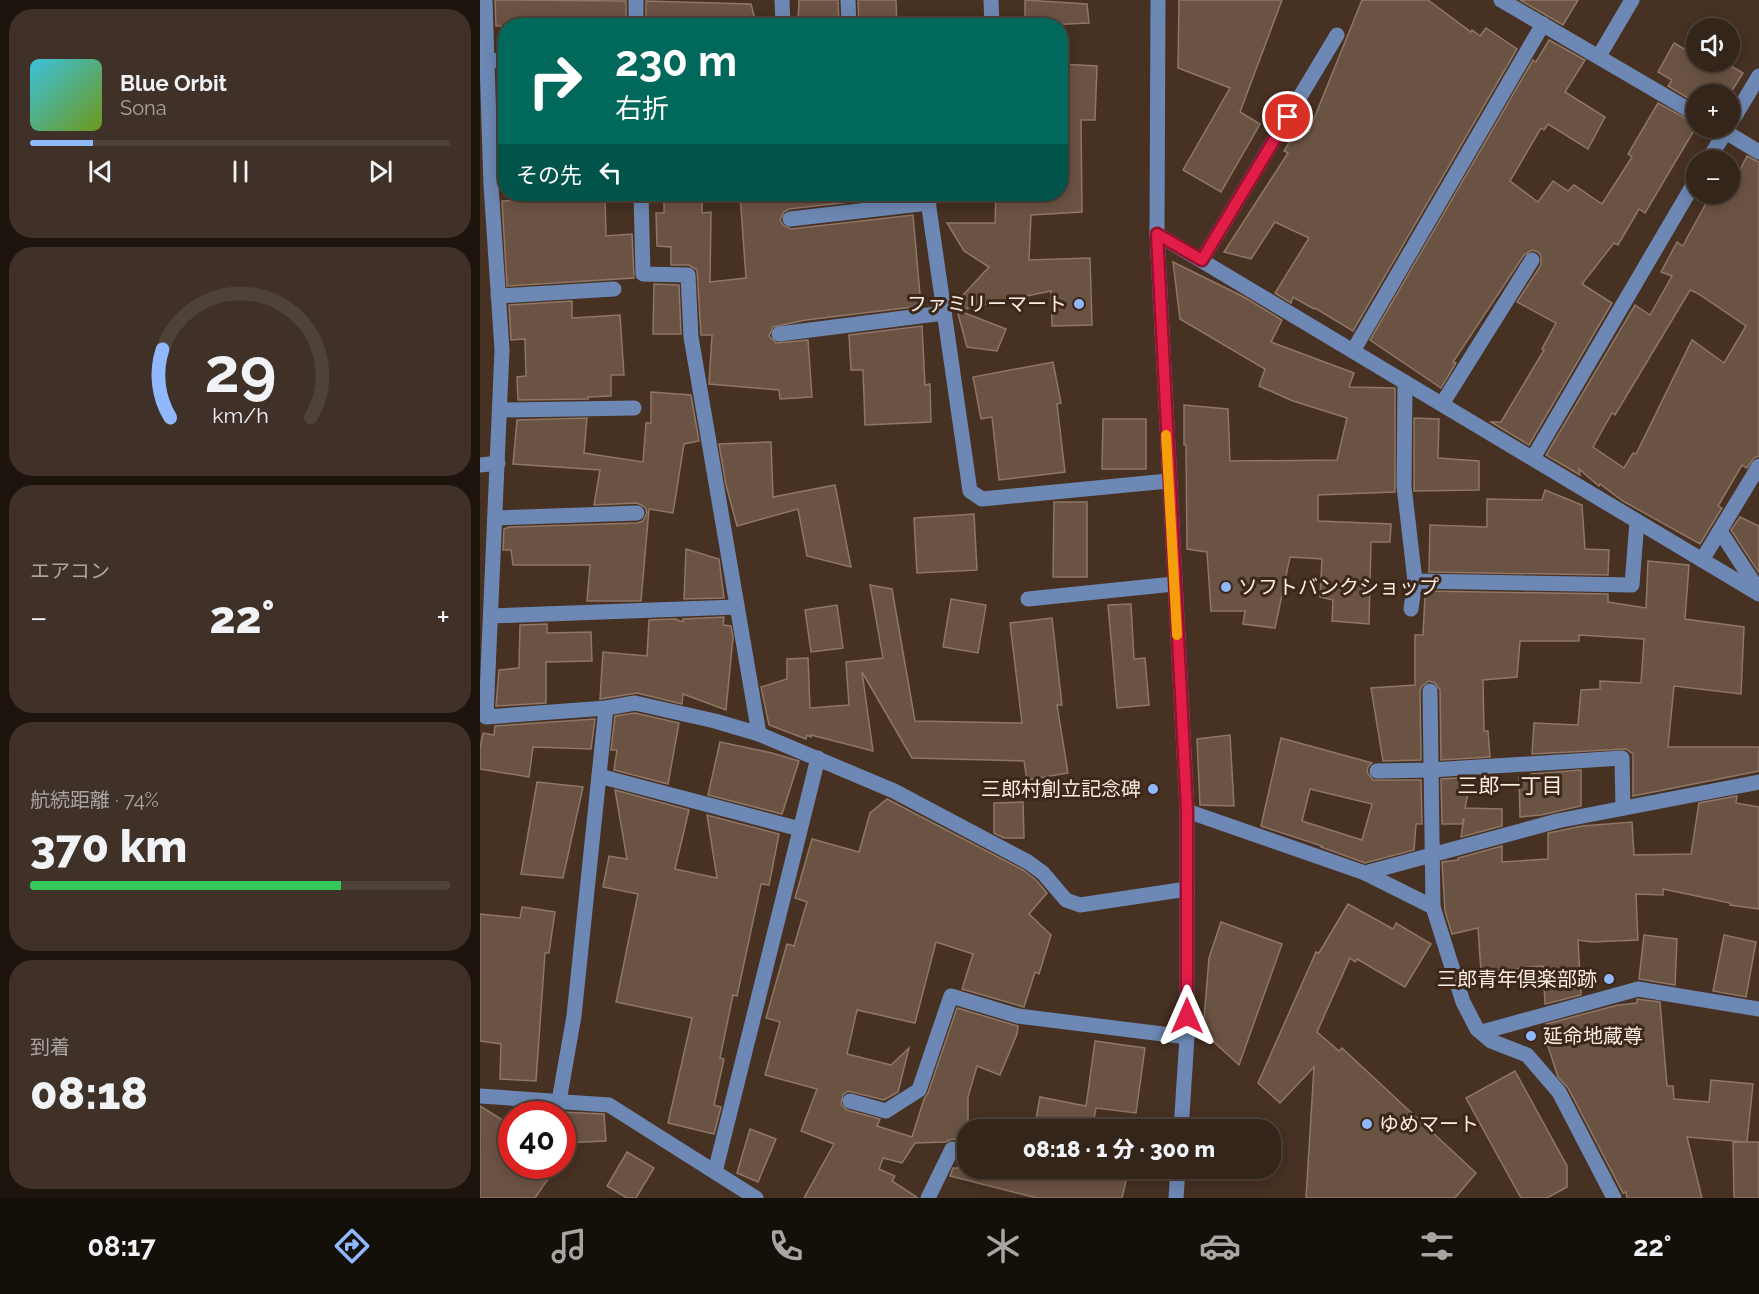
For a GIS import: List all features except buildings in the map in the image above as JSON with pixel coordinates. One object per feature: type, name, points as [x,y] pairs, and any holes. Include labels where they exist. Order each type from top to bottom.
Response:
[{"type":"street","points":[[484,0],[483,41],[486,61],[484,111],[498,185],[498,296],[502,350],[495,518],[486,590],[491,616],[486,717],[606,708],[635,703],[716,720],[759,734],[894,791],[1028,862],[1042,873],[1066,900],[1080,905],[1187,889]]},
{"type":"street","points":[[636,0],[636,18]]},
{"type":"street","points":[[782,0],[783,18]]},
{"type":"street","points":[[848,0],[849,18]]},
{"type":"street","points":[[991,0],[992,18]]},
{"type":"street","points":[[1158,0],[1157,234],[1168,481],[1187,811],[1187,1037],[1182,1119]]},
{"type":"street","points":[[1502,0],[1686,108]]},
{"type":"street","points":[[1599,56],[1632,0]]},
{"type":"street","points":[[1353,351],[1543,24]]},
{"type":"street","points":[[1202,260],[1337,35]]},
{"type":"street","points":[[486,61],[498,60]]},
{"type":"street","points":[[1740,105],[1759,76]]},
{"type":"street","points":[[1739,138],[1759,152]]},
{"type":"street","points":[[1533,458],[1686,197]]},
{"type":"street","points":[[641,201],[643,274],[688,275],[691,337],[759,734]]},
{"type":"street","points":[[790,219],[908,201]]},
{"type":"street","points":[[928,201],[970,491],[982,499],[1168,481]]},
{"type":"street","points":[[1157,234],[1759,592]]},
{"type":"street","points":[[1442,404],[1532,260]]},
{"type":"street","points":[[498,296],[614,289]]},
{"type":"street","points":[[779,334],[944,313]]},
{"type":"street","points":[[1405,382],[1404,486],[1415,581],[1411,609]]},
{"type":"street","points":[[500,410],[634,408]]},
{"type":"street","points":[[480,465],[498,463]]},
{"type":"street","points":[[1702,560],[1759,466]]},
{"type":"street","points":[[495,518],[637,513]]},
{"type":"street","points":[[1415,581],[1632,585],[1637,521]]},
{"type":"street","points":[[1720,531],[1759,592]]},
{"type":"street","points":[[1028,599],[1174,584]]},
{"type":"street","points":[[491,616],[737,607]]},
{"type":"street","points":[[1431,691],[1434,907],[1463,1002],[1477,1029],[1491,1041],[1527,1055],[1560,1092],[1614,1198]]},
{"type":"street","points":[[480,1096],[559,1101],[574,1016],[606,708]]},
{"type":"street","points":[[715,1172],[818,758]]},
{"type":"street","points":[[1377,771],[1431,770],[1622,758],[1623,808]]},
{"type":"street","points":[[599,776],[800,829]]},
{"type":"street","points":[[1365,873],[1557,821],[1759,782]]},
{"type":"street","points":[[1187,811],[1365,873],[1434,907]]},
{"type":"street","points":[[1482,1032],[1638,989],[1759,1009]]},
{"type":"street","points":[[850,1101],[886,1111],[919,1090],[951,996],[1018,1016],[1187,1037]]},
{"type":"street","points":[[576,1102],[609,1105],[756,1198]]},
{"type":"street","points":[[928,1198],[952,1149]]},
{"type":"street","points":[[1176,1198],[1177,1179]]},
{"type":"slow traffic","points":[[1166,435],[1177,635]]},
{"type":"place","name":"ファミリーマート","points":[[1079,304]]},
{"type":"place","name":"ソフトバンクショップ","points":[[1226,587]]},
{"type":"place","name":"三郎村創立記念碑","points":[[1153,789]]},
{"type":"place","name":"三郎青年倶楽部跡","points":[[1609,979]]},
{"type":"place","name":"延命地蔵尊","points":[[1531,1036]]},
{"type":"place","name":"ゆめマート","points":[[1367,1124]]},
{"type":"district","name":"三郎一丁目","points":[[1510,785]]},
{"type":"route","points":[[1187,1016],[1187,811],[1169,502],[1157,234],[1202,260],[1288,117]]}]
